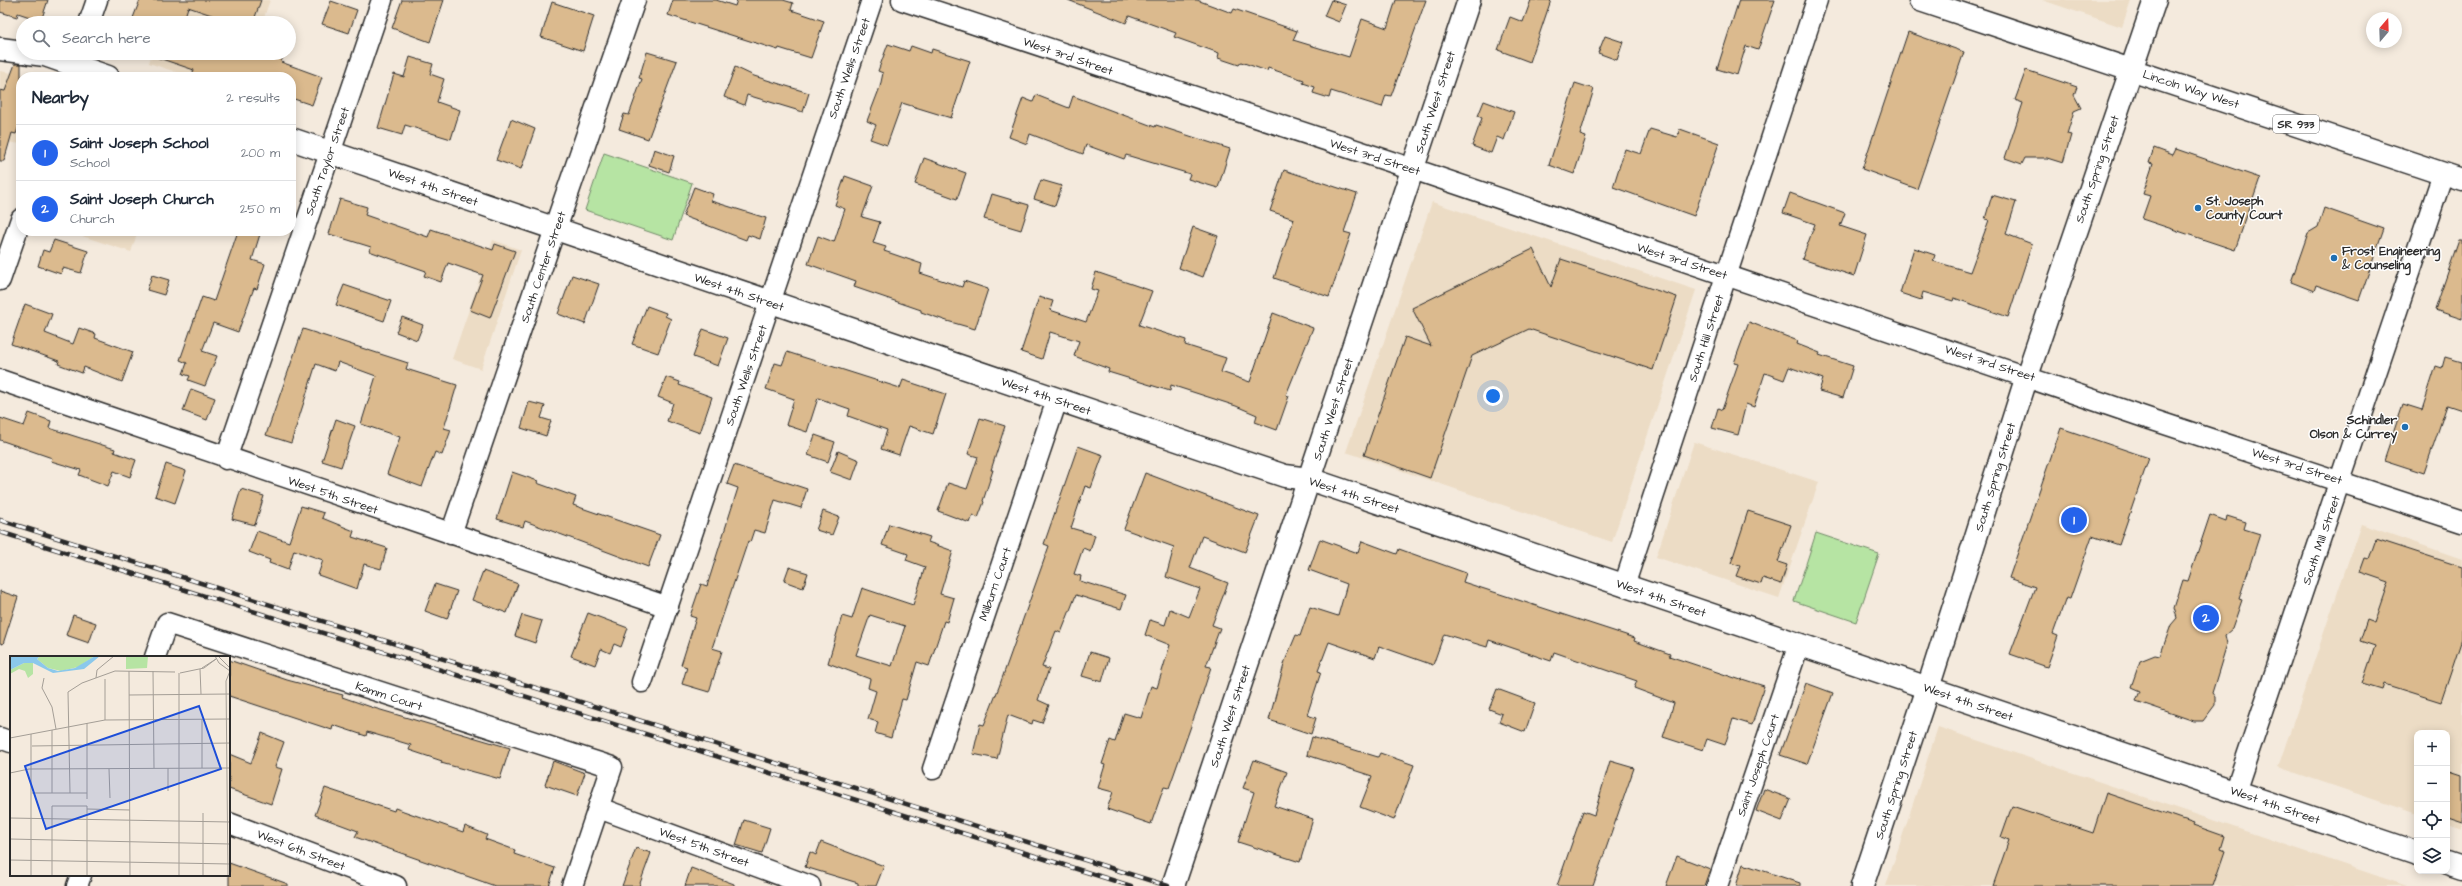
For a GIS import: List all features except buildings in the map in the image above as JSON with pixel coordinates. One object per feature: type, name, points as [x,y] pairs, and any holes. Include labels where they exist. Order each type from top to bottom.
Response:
[{"type":"street","points":[[91,16],[97,0]]},
{"type":"street","name":"South Taylor Street","points":[[226,459],[329,152],[382,0]]},
{"type":"street","name":"South Center Street","points":[[451,534],[634,0]]},
{"type":"street","name":"South Wells Street","points":[[642,682],[872,0]]},
{"type":"street","name":"West 3rd Street","points":[[902,0],[1413,169],[2027,376],[2150,419],[2462,522]]},
{"type":"street","name":"South West Street","points":[[1173,886],[1469,0]]},
{"type":"street","name":"South Hill Street","points":[[1624,586],[1817,0]]},
{"type":"street","name":"Lincoln Way West","points":[[1920,0],[2452,177]]},
{"type":"street","name":"South Spring Street","points":[[1862,886],[1928,688],[2027,376],[2155,0]]},
{"type":"street","points":[[0,49],[16,51]]},
{"type":"street","points":[[60,60],[94,72]]},
{"type":"street","name":"West 4th Street","points":[[296,141],[1057,400],[1285,476],[1309,479],[2414,852]]},
{"type":"street","name":"South Mill Street","points":[[2235,792],[2340,481],[2452,177]]},
{"type":"street","points":[[0,280],[16,234]]},
{"type":"street","name":"West 5th Street","points":[[0,380],[226,459],[668,607]]},
{"type":"street","name":"Milburn Court","points":[[933,770],[1057,400]]},
{"type":"street","name":"Kamm Court","points":[[155,656],[167,623],[612,767],[598,808]]},
{"type":"street","name":"Saint Joseph Court","points":[[1717,886],[1799,644]]},
{"type":"street","points":[[0,738],[10,742]]},
{"type":"street","points":[[572,886],[598,808]]},
{"type":"street","name":"West 5th Street","points":[[598,808],[810,886]]},
{"type":"street","name":"West 6th Street","points":[[230,823],[396,886]]},
{"type":"street","points":[[2450,864],[2462,868]]},
{"type":"street","points":[[77,886],[81,876]]},
{"type":"shaded area","points":[[170,0],[270,0],[264,16],[165,16]]},
{"type":"shaded area","points":[[2042,0],[2131,0],[2122,27]]},
{"type":"shaded area","points":[[150,60],[250,60],[246,72],[176,72],[149,63]]},
{"type":"shaded area","points":[[0,71],[16,74],[16,143],[0,141]]},
{"type":"shaded area","points":[[1432,202],[1696,290],[1612,542],[1346,452]]},
{"type":"shaded area","points":[[82,236],[136,236],[131,252]]},
{"type":"shaded area","points":[[493,240],[521,250],[481,369],[452,359]]},
{"type":"shaded area","points":[[1694,442],[1819,482],[1779,598],[1656,557]]},
{"type":"shaded area","points":[[2361,524],[2462,559],[2462,829],[2450,825],[2450,730],[2414,730],[2414,813],[2278,767]]},
{"type":"shaded area","points":[[1938,727],[2407,886],[1886,886]]},
{"type":"green space","points":[[604,153],[692,183],[673,240],[585,210]]},
{"type":"green space","points":[[1816,533],[1879,554],[1856,622],[1794,601]]},
{"type":"railway","points":[[0,520],[1168,886]]},
{"type":"railway","points":[[0,532],[1131,886]]},
{"type":"place","name":"St. Joseph County Court","points":[[2198,208]]},
{"type":"place","name":"Frost Engineering & Counseling","points":[[2334,258]]},
{"type":"place","name":"Schindler Olson & Currey","points":[[2405,427]]},
{"type":"place","name":"Saint Joseph School","points":[[2074,520]]},
{"type":"place","name":"Saint Joseph Church","points":[[2206,618]]}]
